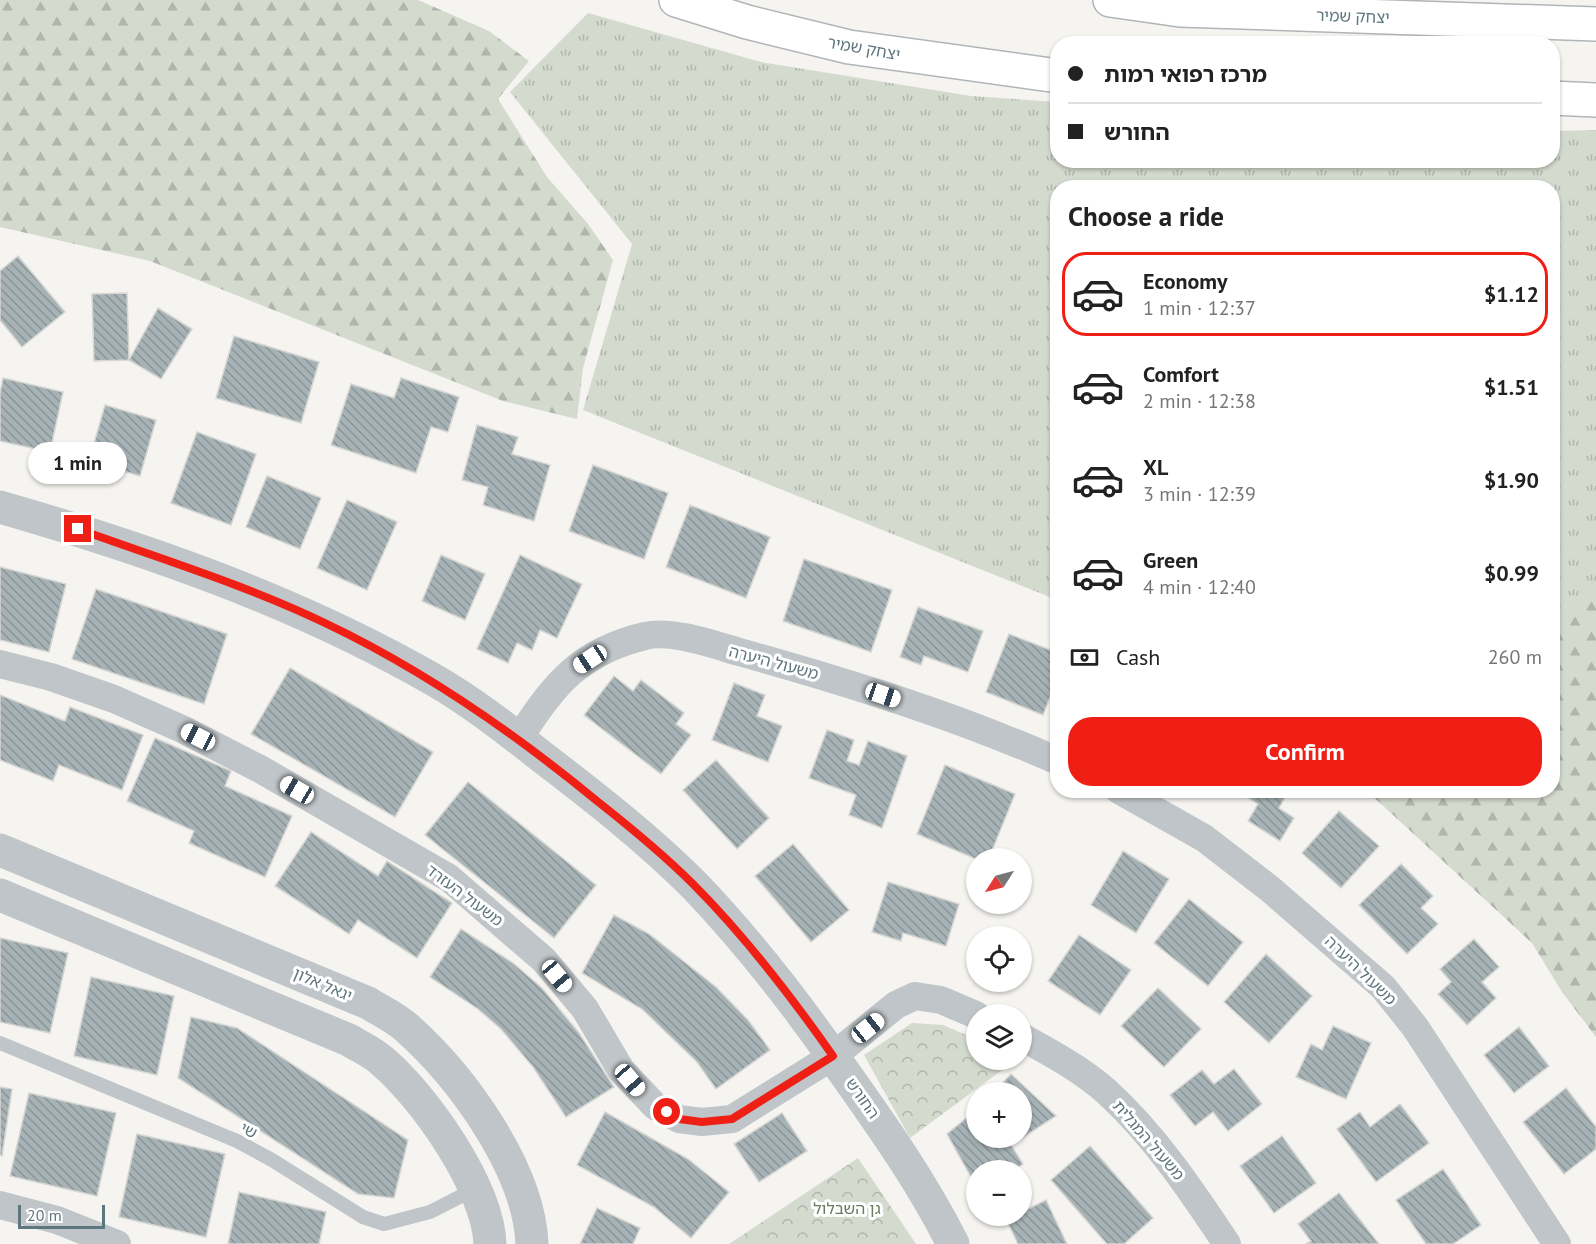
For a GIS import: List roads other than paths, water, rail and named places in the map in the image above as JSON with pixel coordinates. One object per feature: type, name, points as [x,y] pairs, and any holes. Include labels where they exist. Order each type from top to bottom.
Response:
[{"type":"highway","name":"יצחק שמיר","points":[[676,0],[747,22],[849,47],[1050,75]]},
{"type":"highway","name":"יצחק שמיר","points":[[1110,0],[1180,10],[1596,24]]},
{"type":"highway","points":[[1504,0],[1596,6]]},
{"type":"highway","points":[[1560,98],[1596,100]]},
{"type":"street","name":"החורש","points":[[0,507],[78,529],[232,583],[325,622],[437,682],[519,739],[629,827],[693,884],[759,957],[833,1056],[926,1191],[953,1244]]},
{"type":"street","name":"משעול היערה","points":[[519,739],[548,693],[574,669],[606,649],[648,635],[685,638],[842,680],[1006,738],[1050,757]]},
{"type":"street","name":"משעול העזרד","points":[[0,664],[51,677],[114,699],[182,729],[260,769],[449,878],[544,960],[585,1009],[621,1070],[655,1106],[679,1119],[702,1122],[732,1119],[833,1056]]},
{"type":"street","name":"משעול היערה","points":[[1133,798],[1204,838],[1270,889],[1383,987],[1415,1027],[1557,1244]]},
{"type":"street","name":"יגאל אלון","points":[[0,850],[368,1003],[406,1026],[457,1082],[500,1147],[524,1197],[531,1226],[532,1244]]},
{"type":"street","points":[[0,895],[349,1040],[370,1053],[393,1072],[424,1107],[475,1189],[484,1210],[490,1244]]},
{"type":"street","points":[[833,1056],[896,1005],[915,996],[941,999],[966,1010]]},
{"type":"street","name":"משעול המגלית","points":[[1032,1043],[1067,1062],[1105,1091],[1133,1118],[1190,1189],[1227,1244]]},
{"type":"street","points":[[0,1205],[57,1220],[117,1244]]},
{"type":"lane","name":"שי","points":[[0,1043],[237,1141],[272,1160],[363,1217],[384,1224],[430,1212],[475,1189]]},
{"type":"park label","name":"גן השבלול","points":[[847,1208]]}]
